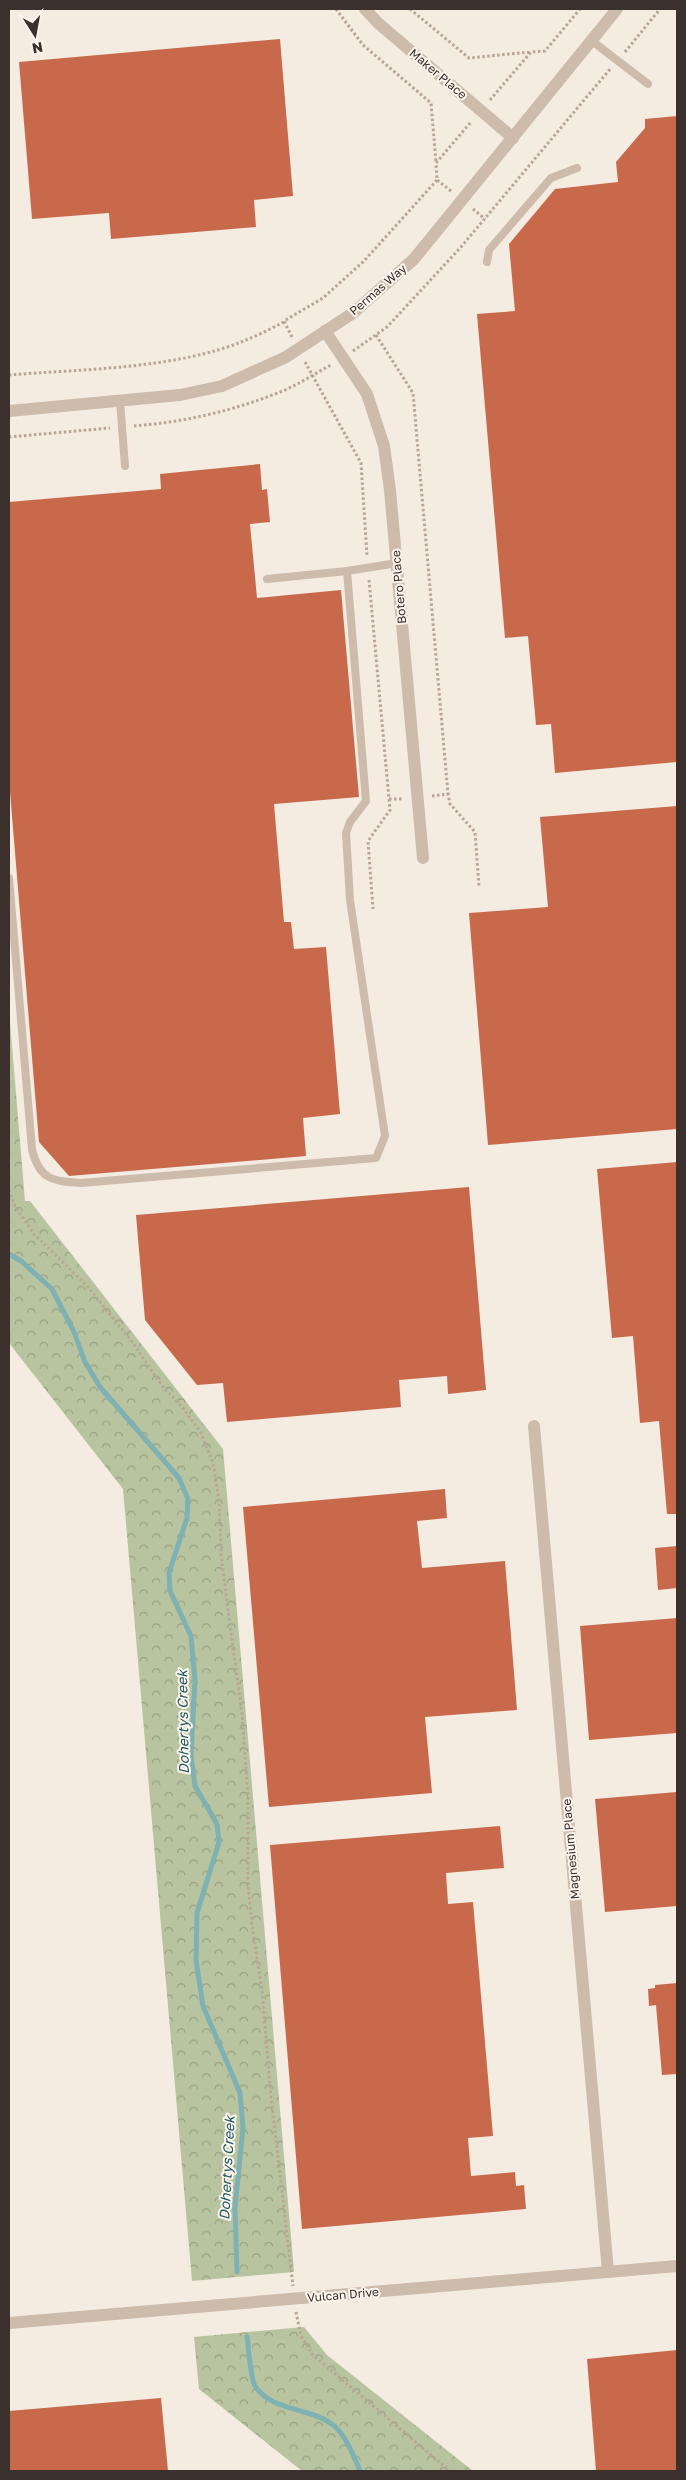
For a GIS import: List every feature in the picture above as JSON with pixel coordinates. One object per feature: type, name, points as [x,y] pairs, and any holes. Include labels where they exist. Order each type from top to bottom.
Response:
[{"type":"street","name":"Maker Place","points":[[365,9],[378,23],[513,138]]},
{"type":"street","name":"Permas Way","points":[[9,410],[180,395],[222,386],[286,357],[353,314],[414,259],[617,9]]},
{"type":"street","name":"Botero Place","points":[[325,331],[367,394],[384,446],[397,563],[423,858]]},
{"type":"street","name":"Magnesium Place","points":[[534,1426],[608,2272]]},
{"type":"street","name":"Vulcan Drive","points":[[9,2323],[677,2266]]},
{"type":"lane","points":[[592,41],[648,84]]},
{"type":"lane","points":[[487,262],[489,250],[551,178],[577,168]]},
{"type":"lane","points":[[120,401],[125,466]]},
{"type":"lane","points":[[267,579],[347,571],[397,563]]},
{"type":"lane","points":[[9,878],[32,1149],[36,1165],[42,1173],[60,1182],[81,1183],[376,1158],[385,1136],[350,900],[346,833],[350,822],[366,802],[347,571]]},
{"type":"path","points":[[336,9],[363,45],[431,103],[436,163]]},
{"type":"path","points":[[410,9],[469,58],[531,52]]},
{"type":"path","points":[[9,375],[152,362],[194,355],[245,341],[284,322],[323,298],[364,262],[438,180]]},
{"type":"path","points":[[284,322],[361,463],[368,568],[390,810],[368,841],[373,908]]},
{"type":"path","points":[[376,335],[413,393],[448,794],[450,804],[475,832],[479,887]]},
{"type":"path","points":[[389,799],[448,794]]},
{"type":"path","points":[[9,1190],[15,1206],[34,1234],[88,1287],[133,1344],[162,1386],[183,1408],[201,1433],[213,1463],[219,1500],[221,1552],[242,1713],[248,1798],[248,1884],[252,1925],[262,1990],[271,2097],[294,2300],[301,2336],[313,2355],[450,2471]]},
{"type":"green space","points":[[9,1010],[25,1201],[30,1201],[223,1449],[294,2272],[192,2281],[123,1489],[9,1343]]},
{"type":"green space","points":[[304,2327],[327,2355],[473,2471],[302,2471],[199,2389],[194,2337]]},
{"type":"building","points":[[280,39],[293,196],[254,200],[256,227],[111,239],[109,213],[32,219],[19,62]]},
{"type":"building","points":[[677,116],[677,762],[555,773],[551,724],[536,725],[528,636],[505,638],[477,314],[515,311],[509,244],[555,189],[618,182],[616,162],[645,128],[645,119]]},
{"type":"building","points":[[260,464],[262,490],[267,489],[270,522],[250,524],[257,598],[341,590],[359,797],[274,804],[284,922],[291,922],[294,949],[326,947],[340,1114],[303,1118],[306,1156],[69,1176],[39,1142],[9,780],[9,502],[161,489],[160,474]]},
{"type":"building","points":[[677,806],[677,1129],[488,1145],[469,913],[548,907],[540,817]]},
{"type":"building","points":[[677,1162],[677,1514],[667,1514],[659,1421],[640,1423],[633,1336],[612,1338],[597,1169]]},
{"type":"building","points":[[469,1187],[486,1390],[448,1394],[447,1376],[399,1380],[401,1407],[227,1422],[223,1383],[197,1385],[145,1320],[136,1215]]},
{"type":"building","points":[[445,1489],[447,1518],[417,1521],[422,1568],[505,1561],[517,1710],[425,1717],[432,1793],[269,1807],[243,1507]]},
{"type":"building","points":[[677,1546],[677,1588],[658,1590],[655,1548]]},
{"type":"building","points":[[677,1618],[677,1733],[589,1740],[580,1626]]},
{"type":"building","points":[[677,1792],[677,1906],[605,1912],[595,1799]]},
{"type":"building","points":[[500,1826],[504,1868],[446,1873],[448,1904],[473,1902],[493,2136],[468,2138],[471,2176],[515,2172],[516,2186],[524,2185],[526,2209],[302,2229],[270,1845]]},
{"type":"building","points":[[677,1983],[677,2074],[662,2075],[656,2005],[649,2006],[648,1989],[655,1988],[655,1985]]},
{"type":"building","points":[[677,2350],[677,2471],[596,2471],[587,2359]]},
{"type":"building","points":[[161,2398],[168,2471],[9,2471],[9,2411]]},
{"type":"waterway","name":"Dohertys Creek","points":[[9,1254],[21,1261],[52,1289],[74,1332],[85,1362],[100,1387],[179,1478],[188,1499],[187,1518],[169,1573],[170,1591],[191,1636],[195,1680],[191,1755],[195,1786],[217,1824],[219,1842],[197,1913],[196,1960],[203,2006],[240,2093],[243,2128],[235,2207],[237,2272]]},
{"type":"waterway","name":"Dohertys Creek","points":[[247,2337],[255,2386],[271,2401],[314,2415],[333,2425],[345,2440],[360,2471]]}]
